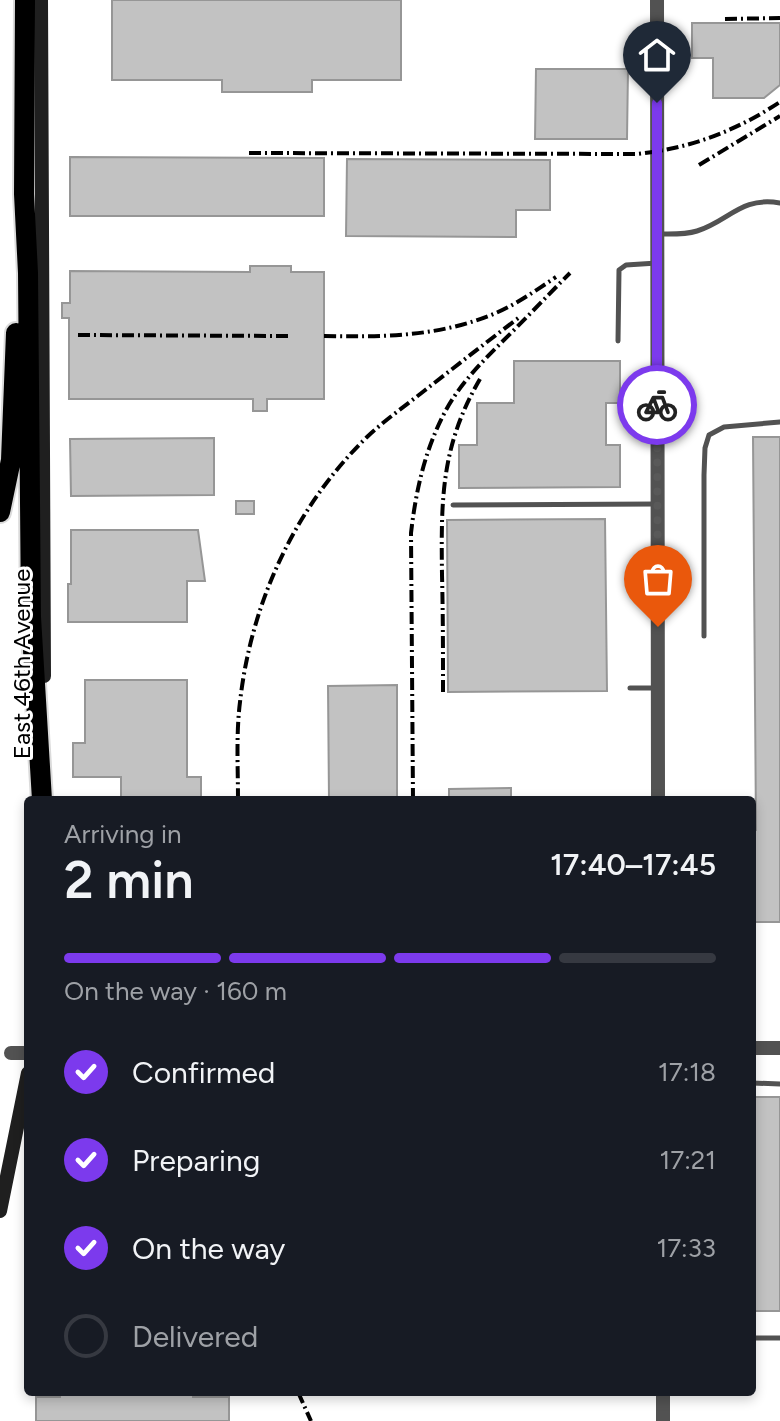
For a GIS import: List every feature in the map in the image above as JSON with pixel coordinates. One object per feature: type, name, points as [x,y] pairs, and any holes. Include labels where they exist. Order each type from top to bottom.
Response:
[{"type":"highway","points":[[25,0],[24,194],[28,273],[31,617],[42,796]]},
{"type":"highway","points":[[0,512],[11,460],[24,194]]},
{"type":"main road","name":"East 46th Avenue","points":[[41,0],[42,796]]},
{"type":"main road","points":[[0,1211],[24,1093]]},
{"type":"street","points":[[657,0],[658,796]]},
{"type":"street","points":[[756,1048],[780,1048]]},
{"type":"street","points":[[11,1053],[24,1053]]},
{"type":"street","points":[[663,1396],[663,1421]]},
{"type":"lane","points":[[657,234],[698,231],[739,208],[760,201],[780,203]]},
{"type":"lane","points":[[618,341],[619,270],[626,265],[657,263]]},
{"type":"lane","points":[[704,636],[704,475],[709,435],[724,427],[780,422]]},
{"type":"lane","points":[[453,505],[658,504]]},
{"type":"lane","points":[[630,688],[658,688]]},
{"type":"lane","points":[[756,1083],[780,1084]]},
{"type":"lane","points":[[756,1338],[780,1338]]},
{"type":"building","points":[[112,0],[401,0],[401,80],[312,80],[312,92],[222,92],[222,80],[112,80]]},
{"type":"building","points":[[692,23],[780,23],[780,85],[764,98],[713,98],[713,58],[692,58]]},
{"type":"building","points":[[536,69],[628,69],[627,139],[535,139]]},
{"type":"building","points":[[70,157],[324,158],[324,216],[70,216]]},
{"type":"building","points":[[347,159],[550,160],[550,210],[516,210],[516,237],[346,236]]},
{"type":"building","points":[[250,266],[291,266],[291,272],[324,272],[324,399],[267,399],[267,411],[253,411],[253,399],[69,399],[69,318],[62,318],[62,303],[70,303],[70,271],[250,272]]},
{"type":"building","points":[[514,361],[620,361],[620,403],[606,403],[606,445],[620,445],[620,487],[459,488],[459,445],[477,445],[477,403],[514,403]]},
{"type":"building","points":[[753,437],[780,437],[780,922],[756,922]]},
{"type":"building","points":[[214,438],[214,495],[71,496],[70,439]]},
{"type":"building","points":[[236,501],[254,501],[254,514],[236,514]]},
{"type":"building","points":[[605,519],[607,691],[448,692],[447,520]]},
{"type":"building","points":[[71,530],[198,530],[205,581],[187,581],[187,622],[68,622]]},
{"type":"building","points":[[85,680],[187,680],[187,777],[201,777],[201,796],[121,796],[121,777],[73,777],[73,743],[85,743]]},
{"type":"building","points":[[397,685],[397,796],[329,796],[328,686]]},
{"type":"building","points":[[511,788],[511,796],[449,796],[449,789]]},
{"type":"building","points":[[756,1097],[780,1097],[780,1311],[756,1311]]},
{"type":"building","points":[[36,1397],[229,1397],[229,1421],[36,1421]]},
{"type":"railway","points":[[725,19],[780,18]]},
{"type":"railway","points":[[249,153],[636,154],[675,148],[711,137],[746,122],[780,102]]},
{"type":"railway","points":[[699,165],[780,116]]},
{"type":"railway","points":[[413,796],[411,533],[427,455],[446,410],[460,388],[570,273]]},
{"type":"railway","points":[[324,336],[388,336],[450,328],[500,311],[556,277]]},
{"type":"railway","points":[[238,796],[238,726],[246,665],[266,593],[298,526],[341,464],[367,437],[521,316]]},
{"type":"railway","points":[[78,335],[288,336]]},
{"type":"railway","points":[[443,692],[443,497],[457,427],[480,379]]},
{"type":"railway","points":[[300,1396],[311,1421]]},
{"type":"way so far","points":[[657,405],[658,627]]},
{"type":"route","points":[[657,103],[657,405]]}]
